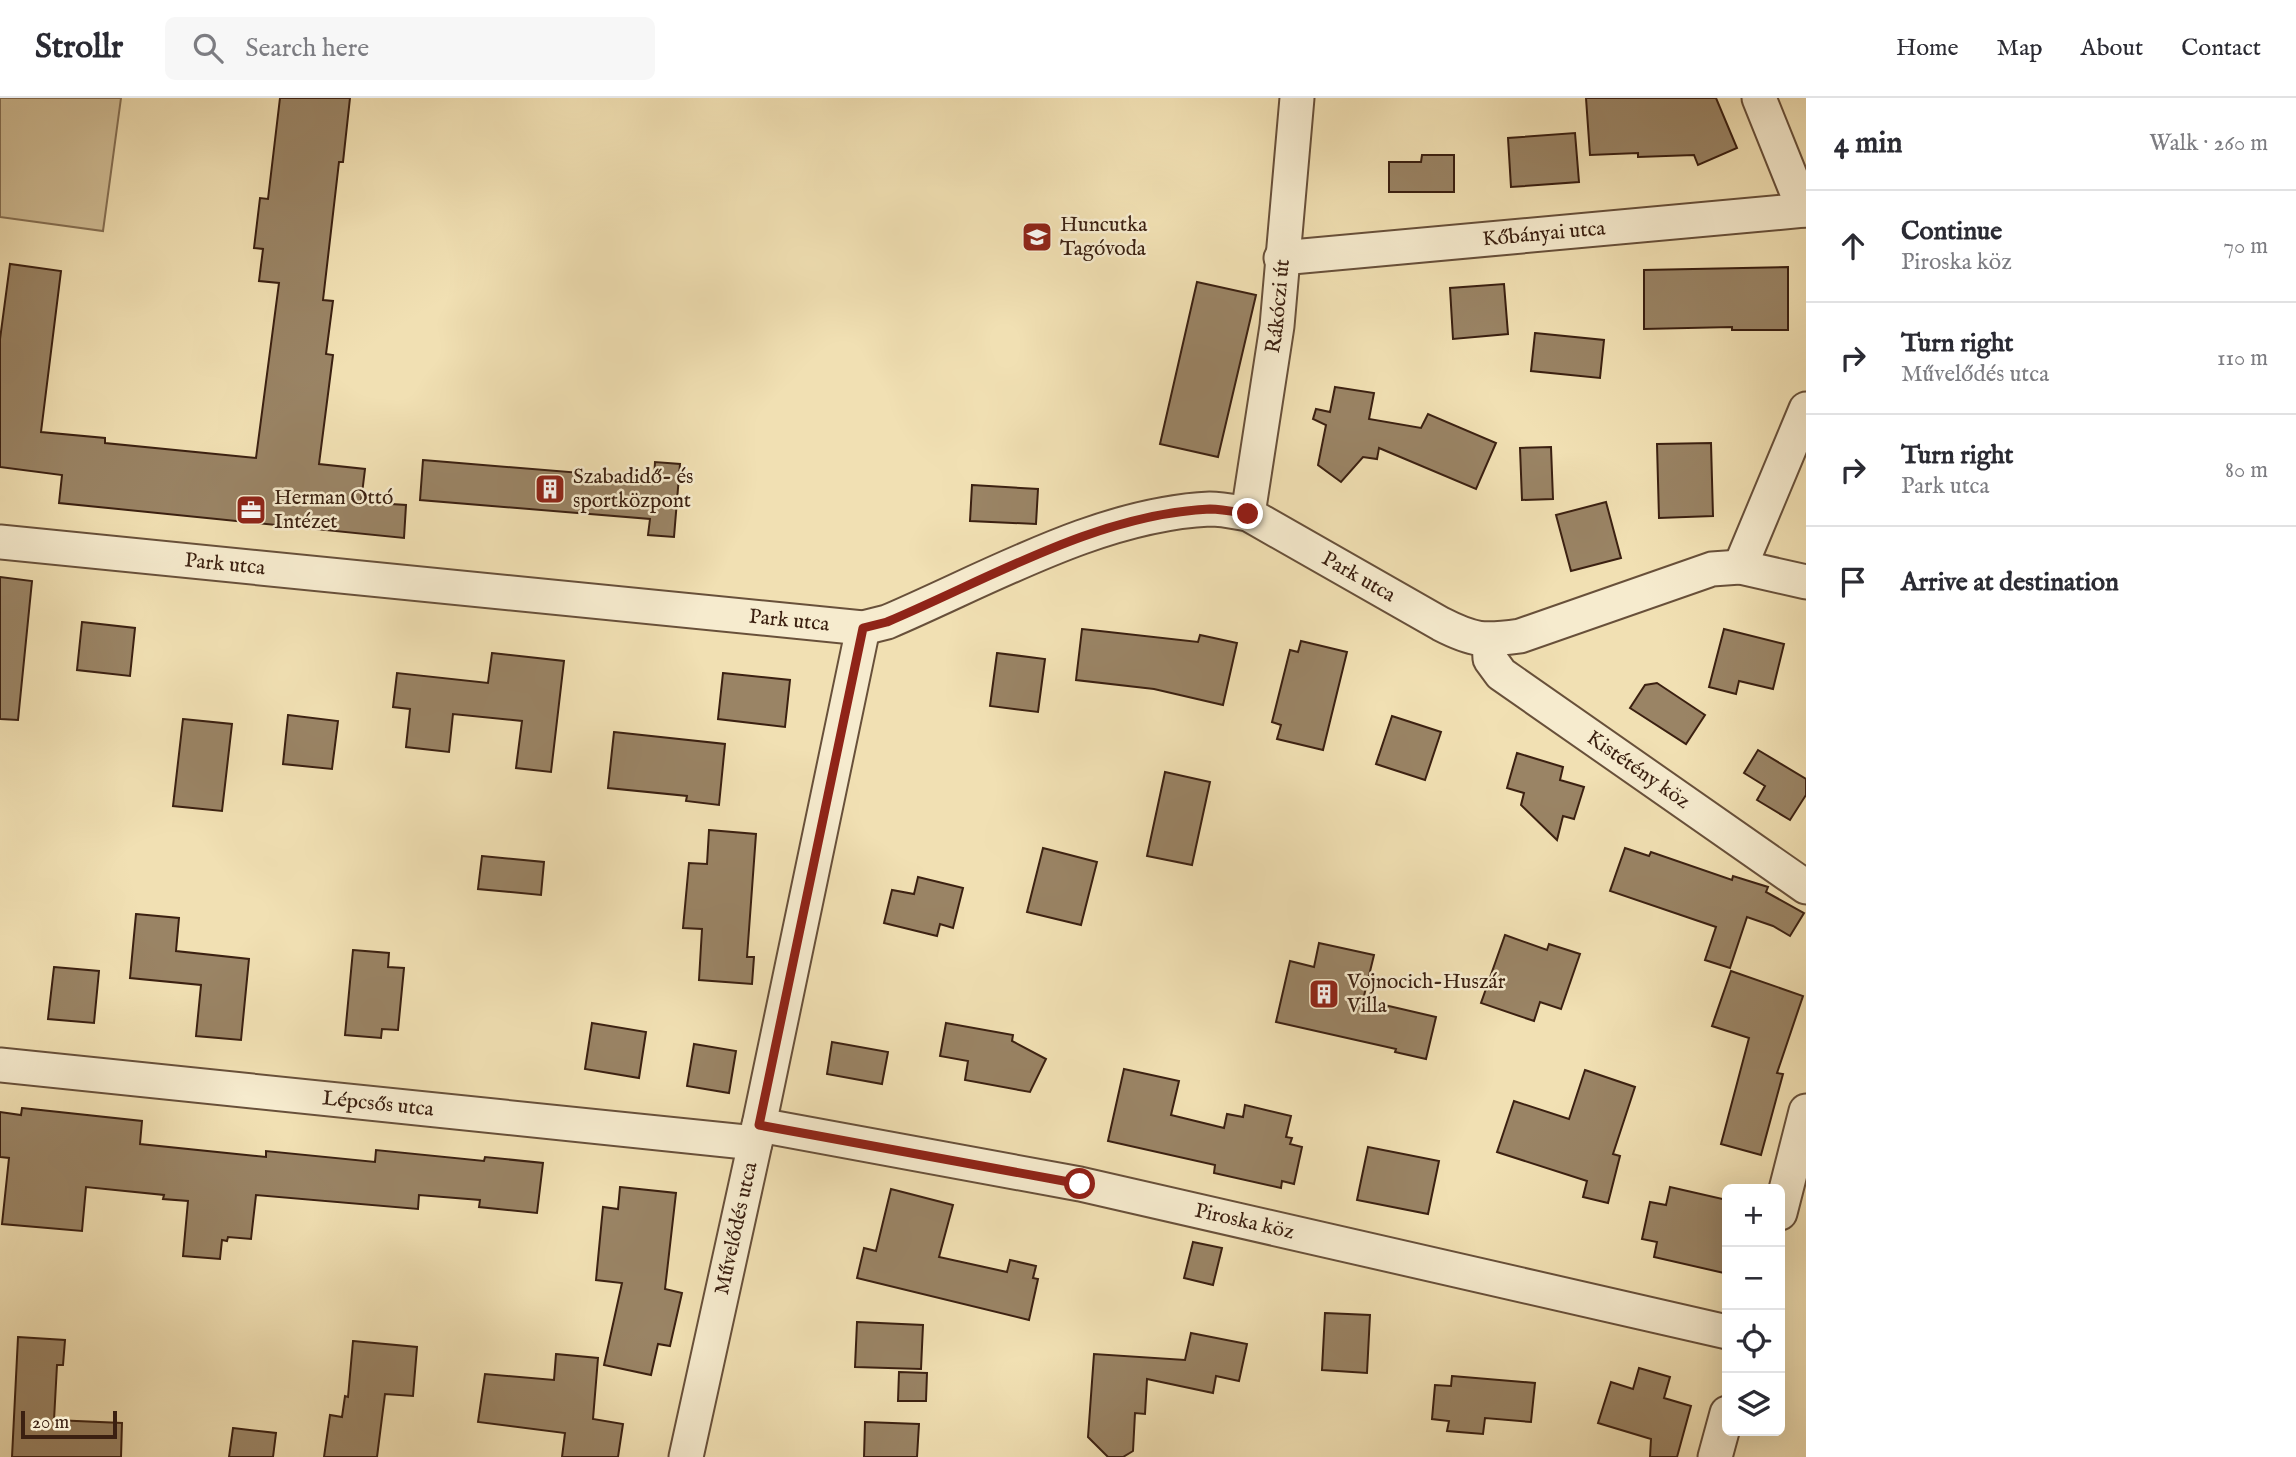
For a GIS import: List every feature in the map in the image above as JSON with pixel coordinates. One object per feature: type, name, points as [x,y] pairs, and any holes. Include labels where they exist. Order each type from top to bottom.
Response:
[{"type":"street","points":[[1759,98],[1805,210]]},
{"type":"street","name":"Rákóczi út","points":[[1248,514],[1277,326],[1287,100]]},
{"type":"street","name":"Kőbányai utca","points":[[1282,258],[1805,210]]},
{"type":"street","points":[[1740,567],[1806,408]]},
{"type":"street","name":"Park utca","points":[[0,542],[863,628],[887,622],[1063,543],[1117,526],[1212,509],[1248,514],[1441,624],[1467,637],[1489,640],[1520,636],[1712,569],[1740,567],[1806,582]]},
{"type":"street","name":"Művelődés utca","points":[[686,1457],[863,628]]},
{"type":"street","name":"Kistétény köz","points":[[1489,640],[1490,659],[1501,674],[1806,887]]},
{"type":"street","name":"Lépcsős utca","points":[[0,1065],[757,1134]]},
{"type":"street","points":[[1785,1193],[1806,1111]]},
{"type":"street","name":"Piroska köz","points":[[757,1134],[1080,1184],[1722,1331]]},
{"type":"street","points":[[1716,1457],[1722,1433]]},
{"type":"shaded area","points":[[0,98],[121,98],[103,231],[0,217]]},
{"type":"building","points":[[280,98],[350,98],[343,162],[339,162],[323,300],[333,301],[326,354],[333,355],[319,464],[365,469],[361,502],[406,505],[404,538],[59,503],[62,475],[0,467],[0,339],[10,264],[61,271],[41,432],[105,438],[105,443],[256,458],[279,283],[259,281],[263,249],[254,248],[260,198],[268,199]]},
{"type":"building","points":[[1586,98],[1716,98],[1737,148],[1698,165],[1694,155],[1590,155]]},
{"type":"building","points":[[1575,133],[1579,182],[1511,187],[1508,138]]},
{"type":"building","points":[[1422,155],[1454,155],[1454,192],[1389,192],[1389,162],[1421,162]]},
{"type":"building","points":[[1788,267],[1788,330],[1732,330],[1732,327],[1644,329],[1644,270]]},
{"type":"building","points":[[1197,282],[1256,295],[1218,457],[1160,444]]},
{"type":"building","points":[[1504,284],[1508,334],[1453,339],[1450,288]]},
{"type":"building","points":[[1535,333],[1604,340],[1600,378],[1531,371]]},
{"type":"building","points":[[1335,387],[1374,393],[1369,419],[1421,428],[1428,414],[1496,443],[1476,489],[1379,448],[1377,459],[1363,457],[1341,482],[1318,465],[1326,425],[1313,419],[1316,409],[1330,412]]},
{"type":"building","points":[[1711,443],[1713,516],[1659,518],[1657,444]]},
{"type":"building","points":[[1551,447],[1553,499],[1522,500],[1520,448]]},
{"type":"building","name":"Szabadidő- és sportközpont","points":[[423,460],[654,479],[655,462],[680,464],[674,537],[648,535],[650,519],[420,500]]},
{"type":"building","points":[[972,485],[1038,489],[1036,524],[970,521]]},
{"type":"building","points":[[1606,502],[1621,558],[1571,571],[1556,515]]},
{"type":"building","points":[[0,577],[32,581],[18,720],[0,719]]},
{"type":"building","points":[[82,622],[135,628],[130,676],[77,670]]},
{"type":"building","points":[[1082,629],[1198,642],[1200,635],[1237,643],[1223,705],[1154,689],[1076,680]]},
{"type":"building","points":[[1724,629],[1784,644],[1773,689],[1739,681],[1736,694],[1709,687]]},
{"type":"building","points":[[1301,641],[1347,652],[1323,750],[1277,739],[1281,725],[1272,722],[1290,650],[1298,652]]},
{"type":"building","points":[[492,653],[564,661],[551,772],[516,768],[522,721],[453,714],[449,752],[406,747],[410,709],[393,707],[397,673],[488,683]]},
{"type":"building","points":[[997,653],[1045,659],[1038,712],[990,706]]},
{"type":"building","points":[[723,673],[790,680],[785,727],[718,719]]},
{"type":"building","points":[[1657,683],[1705,715],[1686,744],[1630,708],[1645,685]]},
{"type":"building","points":[[288,715],[338,721],[332,769],[283,764]]},
{"type":"building","points":[[1392,716],[1441,732],[1425,780],[1376,764]]},
{"type":"building","points":[[183,719],[232,724],[222,811],[173,806]]},
{"type":"building","points":[[614,732],[725,744],[719,805],[686,801],[687,796],[608,788]]},
{"type":"building","points":[[1758,750],[1806,779],[1806,795],[1790,820],[1757,800],[1765,786],[1744,773]]},
{"type":"building","points":[[1517,753],[1563,767],[1560,780],[1584,787],[1574,819],[1563,816],[1557,840],[1521,805],[1524,793],[1507,788]]},
{"type":"building","points":[[1165,772],[1210,782],[1192,865],[1147,856]]},
{"type":"building","points":[[709,830],[756,834],[747,957],[754,957],[752,984],[699,980],[702,929],[683,928],[689,863],[707,864]]},
{"type":"building","points":[[1043,848],[1097,862],[1081,925],[1027,912]]},
{"type":"building","points":[[1625,848],[1649,856],[1651,852],[1732,880],[1733,876],[1768,887],[1766,892],[1804,913],[1790,936],[1773,926],[1747,917],[1730,968],[1705,960],[1716,927],[1610,891]]},
{"type":"building","points":[[482,856],[544,862],[541,895],[478,889]]},
{"type":"building","points":[[918,877],[963,888],[953,928],[940,924],[937,936],[884,923],[892,890],[914,894]]},
{"type":"building","points":[[136,914],[179,918],[176,951],[249,959],[241,1040],[196,1036],[201,985],[130,978]]},
{"type":"building","points":[[1505,935],[1547,950],[1549,944],[1580,954],[1561,1009],[1540,1002],[1534,1021],[1481,1003]]},
{"type":"building","name":"Vojnocich-Huszár Villa","points":[[1319,943],[1374,955],[1363,1000],[1436,1017],[1426,1059],[1395,1052],[1396,1049],[1276,1022],[1290,961],[1314,967]]},
{"type":"building","points":[[353,950],[389,953],[388,967],[404,968],[398,1030],[382,1029],[381,1038],[345,1035]]},
{"type":"building","points":[[54,967],[99,971],[94,1023],[48,1019]]},
{"type":"building","points":[[1731,971],[1803,996],[1777,1073],[1783,1074],[1761,1155],[1721,1144],[1749,1038],[1712,1026]]},
{"type":"building","points":[[592,1023],[646,1032],[639,1078],[585,1069]]},
{"type":"building","points":[[946,1023],[1013,1035],[1012,1041],[1046,1059],[1030,1092],[965,1080],[968,1061],[940,1056]]},
{"type":"building","points":[[832,1042],[888,1052],[882,1084],[827,1074]]},
{"type":"building","points":[[694,1044],[736,1051],[729,1093],[687,1086]]},
{"type":"building","points":[[1124,1069],[1179,1081],[1171,1115],[1224,1128],[1227,1114],[1243,1117],[1245,1105],[1291,1116],[1286,1137],[1292,1138],[1290,1144],[1302,1147],[1294,1184],[1282,1181],[1281,1188],[1214,1173],[1215,1165],[1108,1141]]},
{"type":"building","points":[[1585,1070],[1635,1087],[1613,1154],[1620,1156],[1608,1203],[1583,1197],[1587,1181],[1497,1152],[1514,1101],[1569,1119]]},
{"type":"building","points":[[22,1108],[142,1121],[140,1144],[266,1157],[266,1151],[375,1162],[376,1150],[484,1161],[485,1157],[543,1163],[537,1213],[479,1207],[480,1200],[419,1195],[418,1209],[256,1195],[251,1239],[228,1237],[227,1241],[222,1240],[220,1259],[183,1256],[188,1201],[163,1199],[164,1195],[86,1187],[82,1231],[2,1224],[9,1158],[0,1157],[0,1112],[21,1115]]},
{"type":"building","points":[[1368,1147],[1439,1161],[1428,1214],[1357,1200]]},
{"type":"building","points":[[620,1187],[676,1193],[665,1289],[682,1293],[670,1346],[658,1344],[651,1375],[604,1365],[622,1283],[596,1280],[603,1207],[618,1209]]},
{"type":"building","points":[[1670,1187],[1722,1199],[1722,1273],[1654,1257],[1657,1242],[1642,1239],[1650,1202],[1666,1205]]},
{"type":"building","points":[[891,1189],[953,1205],[939,1257],[1007,1272],[1010,1260],[1036,1266],[1033,1278],[1038,1279],[1029,1320],[857,1278],[864,1248],[876,1251]]},
{"type":"building","points":[[1193,1242],[1222,1248],[1213,1285],[1184,1278]]},
{"type":"building","points":[[1325,1313],[1370,1315],[1367,1373],[1322,1370]]},
{"type":"building","points":[[857,1322],[923,1325],[921,1369],[855,1367]]},
{"type":"building","points":[[1191,1333],[1247,1344],[1239,1381],[1216,1376],[1213,1393],[1147,1379],[1145,1414],[1135,1413],[1133,1451],[1123,1457],[1108,1457],[1088,1437],[1094,1354],[1185,1360]]},
{"type":"building","points":[[18,1337],[65,1340],[63,1365],[57,1365],[54,1420],[122,1423],[121,1457],[12,1457]]},
{"type":"building","points":[[353,1341],[417,1347],[413,1396],[385,1394],[377,1457],[324,1457],[330,1415],[342,1417],[345,1396],[348,1397]]},
{"type":"building","points":[[556,1354],[598,1358],[593,1419],[623,1424],[618,1457],[562,1457],[565,1433],[478,1422],[485,1374],[554,1380]]},
{"type":"building","points":[[1639,1368],[1670,1377],[1664,1398],[1691,1406],[1677,1457],[1650,1457],[1651,1439],[1598,1423],[1611,1382],[1633,1389]]},
{"type":"building","points":[[899,1372],[927,1373],[926,1401],[898,1401]]},
{"type":"building","points":[[1452,1376],[1535,1383],[1531,1422],[1485,1418],[1483,1434],[1447,1431],[1449,1421],[1432,1419],[1435,1385],[1451,1386]]},
{"type":"building","points":[[865,1422],[919,1424],[917,1457],[864,1457]]},
{"type":"building","points":[[233,1428],[276,1433],[273,1457],[229,1457]]},
{"type":"place","name":"Huncutka Tagóvoda","points":[[1037,237]]},
{"type":"place","name":"Szabadidő- és sportközpont","points":[[550,489]]},
{"type":"place","name":"Herman Ottó Intézet","points":[[251,510]]},
{"type":"place","name":"Vojnocich-Huszár Villa","points":[[1324,994]]},
{"type":"route","points":[[1080,1184],[759,1125],[863,628],[887,622],[921,608],[1063,543],[1117,526],[1212,509],[1248,514]]}]
